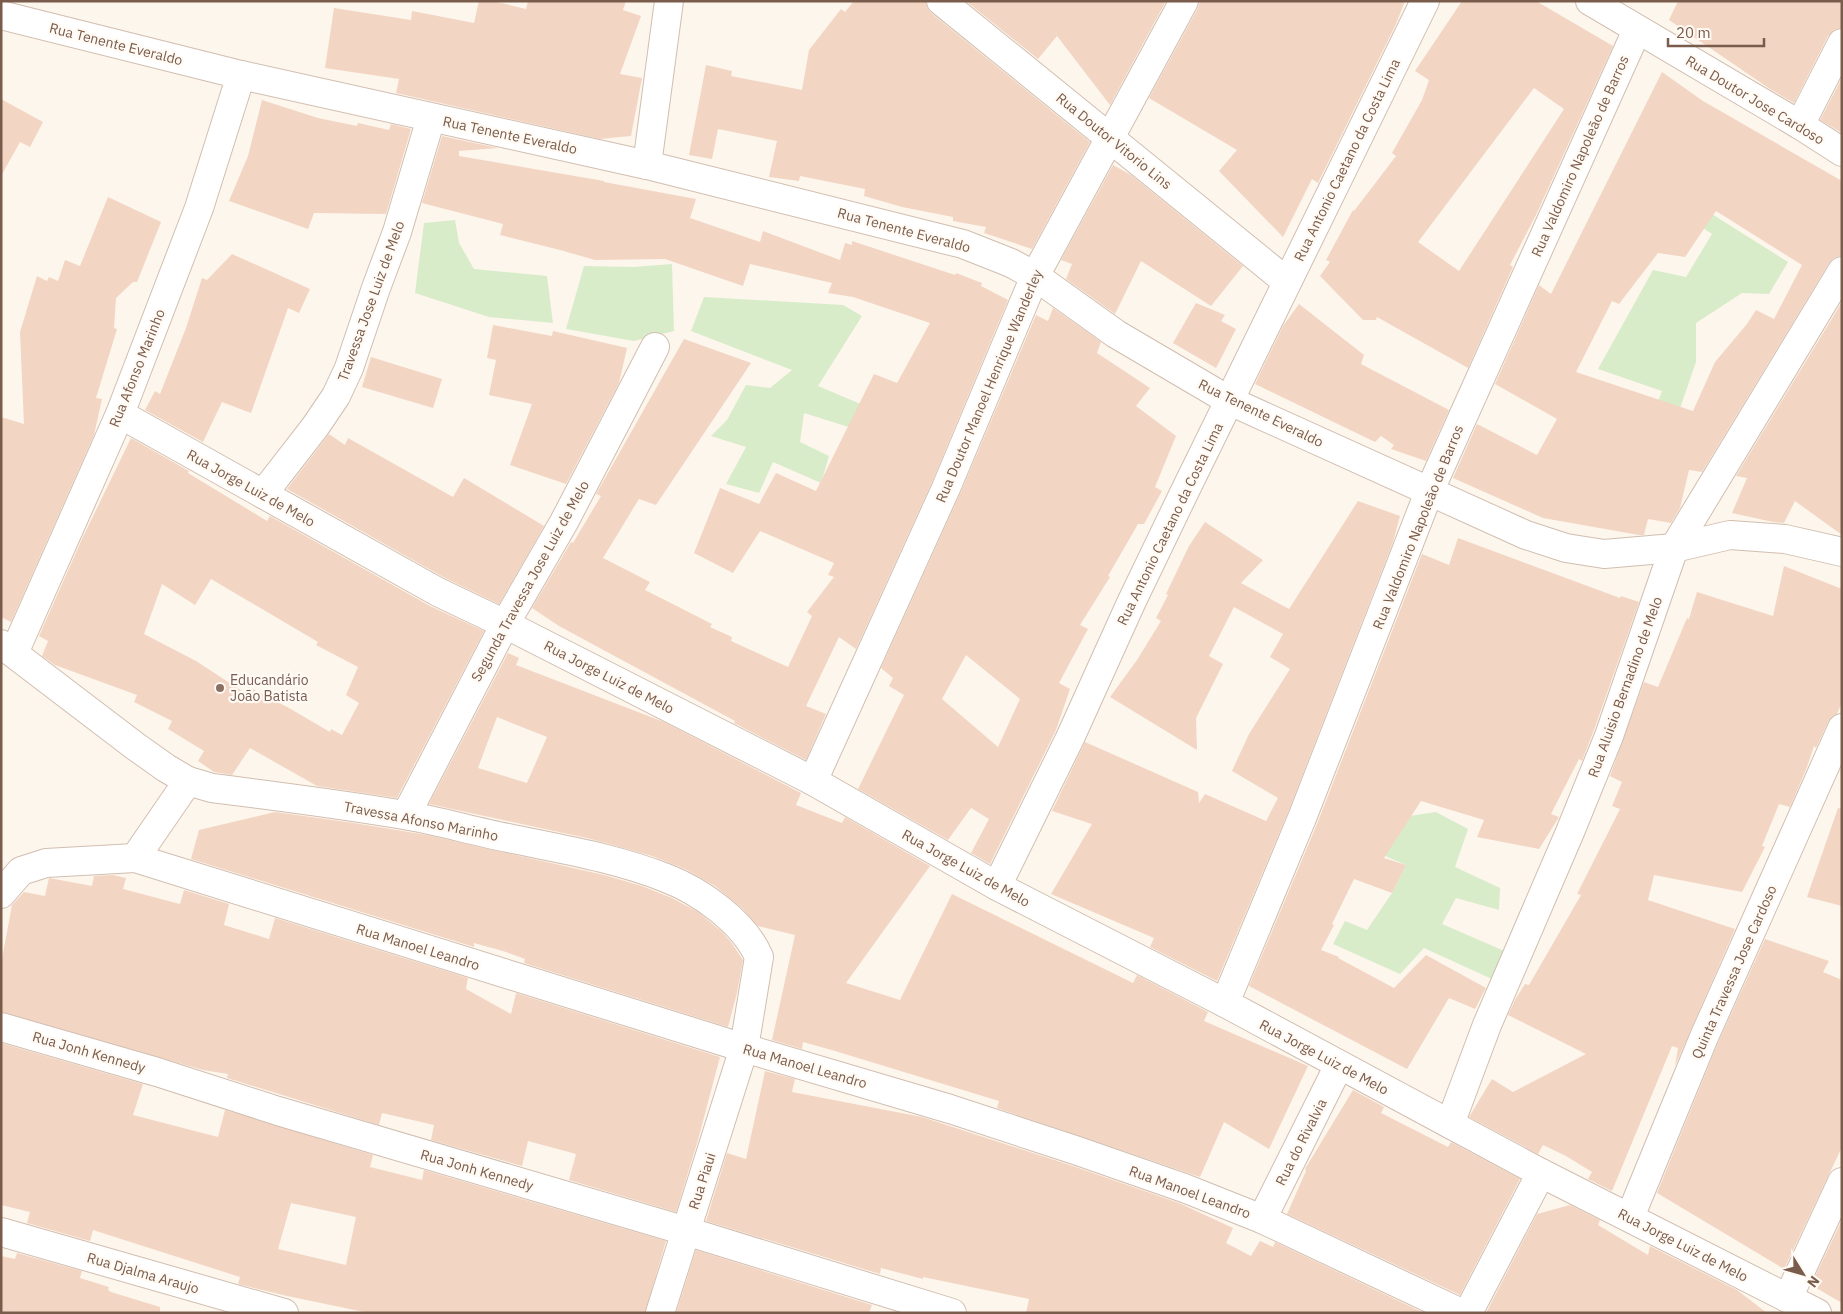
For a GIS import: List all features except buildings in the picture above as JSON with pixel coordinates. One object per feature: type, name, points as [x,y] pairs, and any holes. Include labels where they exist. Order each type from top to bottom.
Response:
[{"type":"street","points":[[647,165],[669,1]]},
{"type":"street","name":"Rua Doutor Vitorio Lins","points":[[941,1],[1286,281]]},
{"type":"street","name":"Rua Doutor Manoel Henrique Wanderley","points":[[813,781],[946,488],[1035,276],[1184,1]]},
{"type":"street","name":"Rua Antonio Caetano da Costa Lima","points":[[996,886],[1070,738],[1131,603],[1230,401],[1286,281],[1425,1]]},
{"type":"street","name":"Rua Doutor Jose Cardoso","points":[[1590,1],[1800,125],[1842,152]]},
{"type":"street","name":"Rua Tenente Everaldo","points":[[1,16],[241,75],[647,165],[963,244],[1011,263],[1035,276],[1116,334],[1230,401],[1526,535],[1566,548],[1604,554],[1674,548],[1730,534],[1785,539],[1842,552]]},
{"type":"street","name":"Rua Valdomiro Napoleão de Barros","points":[[1225,1003],[1302,818],[1429,492],[1637,30]]},
{"type":"street","points":[[1800,125],[1842,42]]},
{"type":"street","name":"Rua Afonso Marinho","points":[[8,648],[120,414],[199,208],[241,75]]},
{"type":"street","name":"Travessa Jose Luiz de Melo","points":[[262,494],[336,396],[349,368],[397,232],[431,118]]},
{"type":"street","name":"Rua Aluisio Bernadino de Melo","points":[[1450,1124],[1487,1025],[1609,736],[1674,548],[1842,271]]},
{"type":"street","name":"Segunda Travessa Jose Luiz de Melo","points":[[406,815],[505,624],[564,522],[654,347]]},
{"type":"street","name":"Rua Jorge Luiz de Melo","points":[[120,414],[438,592],[505,624],[813,781],[996,886],[1225,1003],[1541,1173],[1817,1313]]},
{"type":"street","name":"Travessa Afonso Marinho","points":[[8,648],[135,746],[188,781],[212,788],[406,815],[607,860],[666,878],[688,888],[712,904],[742,929],[754,946],[758,958],[744,1048]]},
{"type":"street","name":"Quinta Travessa Jose Cardoso","points":[[1630,1217],[1704,1037],[1842,728]]},
{"type":"street","points":[[1,894],[21,871],[46,863],[136,858],[188,781]]},
{"type":"street","name":"Rua Manoel Leandro","points":[[136,858],[744,1048],[950,1109],[1075,1150],[1184,1188],[1262,1219],[1461,1313]]},
{"type":"street","name":"Rua Jonh Kennedy","points":[[1,1026],[157,1072],[278,1111],[686,1231],[952,1313]]},
{"type":"street","name":"Rua Piaui","points":[[660,1313],[744,1048]]},
{"type":"street","name":"Rua do Rivalvia","points":[[1262,1219],[1339,1065]]},
{"type":"street","points":[[1468,1313],[1541,1173]]},
{"type":"street","points":[[1788,1298],[1842,1182]]},
{"type":"street","name":"Rua Djalma Araujo","points":[[1,1232],[284,1313]]},
{"type":"green space","points":[[1669,187],[1788,262],[1769,294],[1742,293],[1696,323],[1696,362],[1668,443],[1644,437],[1662,391],[1598,369],[1653,270],[1686,277],[1712,234],[1659,199]]},
{"type":"green space","points":[[455,220],[459,243],[474,269],[547,276],[553,323],[489,317],[415,293],[424,223]]},
{"type":"green space","points":[[672,264],[674,331],[634,341],[566,329],[584,266],[633,267]]},
{"type":"green space","points":[[704,297],[843,305],[862,316],[818,386],[882,413],[874,435],[804,413],[800,442],[829,456],[821,483],[773,462],[759,493],[726,484],[746,447],[711,436],[727,420],[746,385],[770,388],[792,370],[691,331]]},
{"type":"green space","points":[[1436,812],[1468,829],[1455,867],[1500,888],[1499,910],[1456,898],[1442,924],[1509,953],[1494,980],[1424,948],[1400,974],[1333,944],[1345,921],[1367,930],[1392,893],[1406,865],[1369,849],[1390,819]]},
{"type":"place","name":"Educandário João Batista","points":[[220,688]]}]
